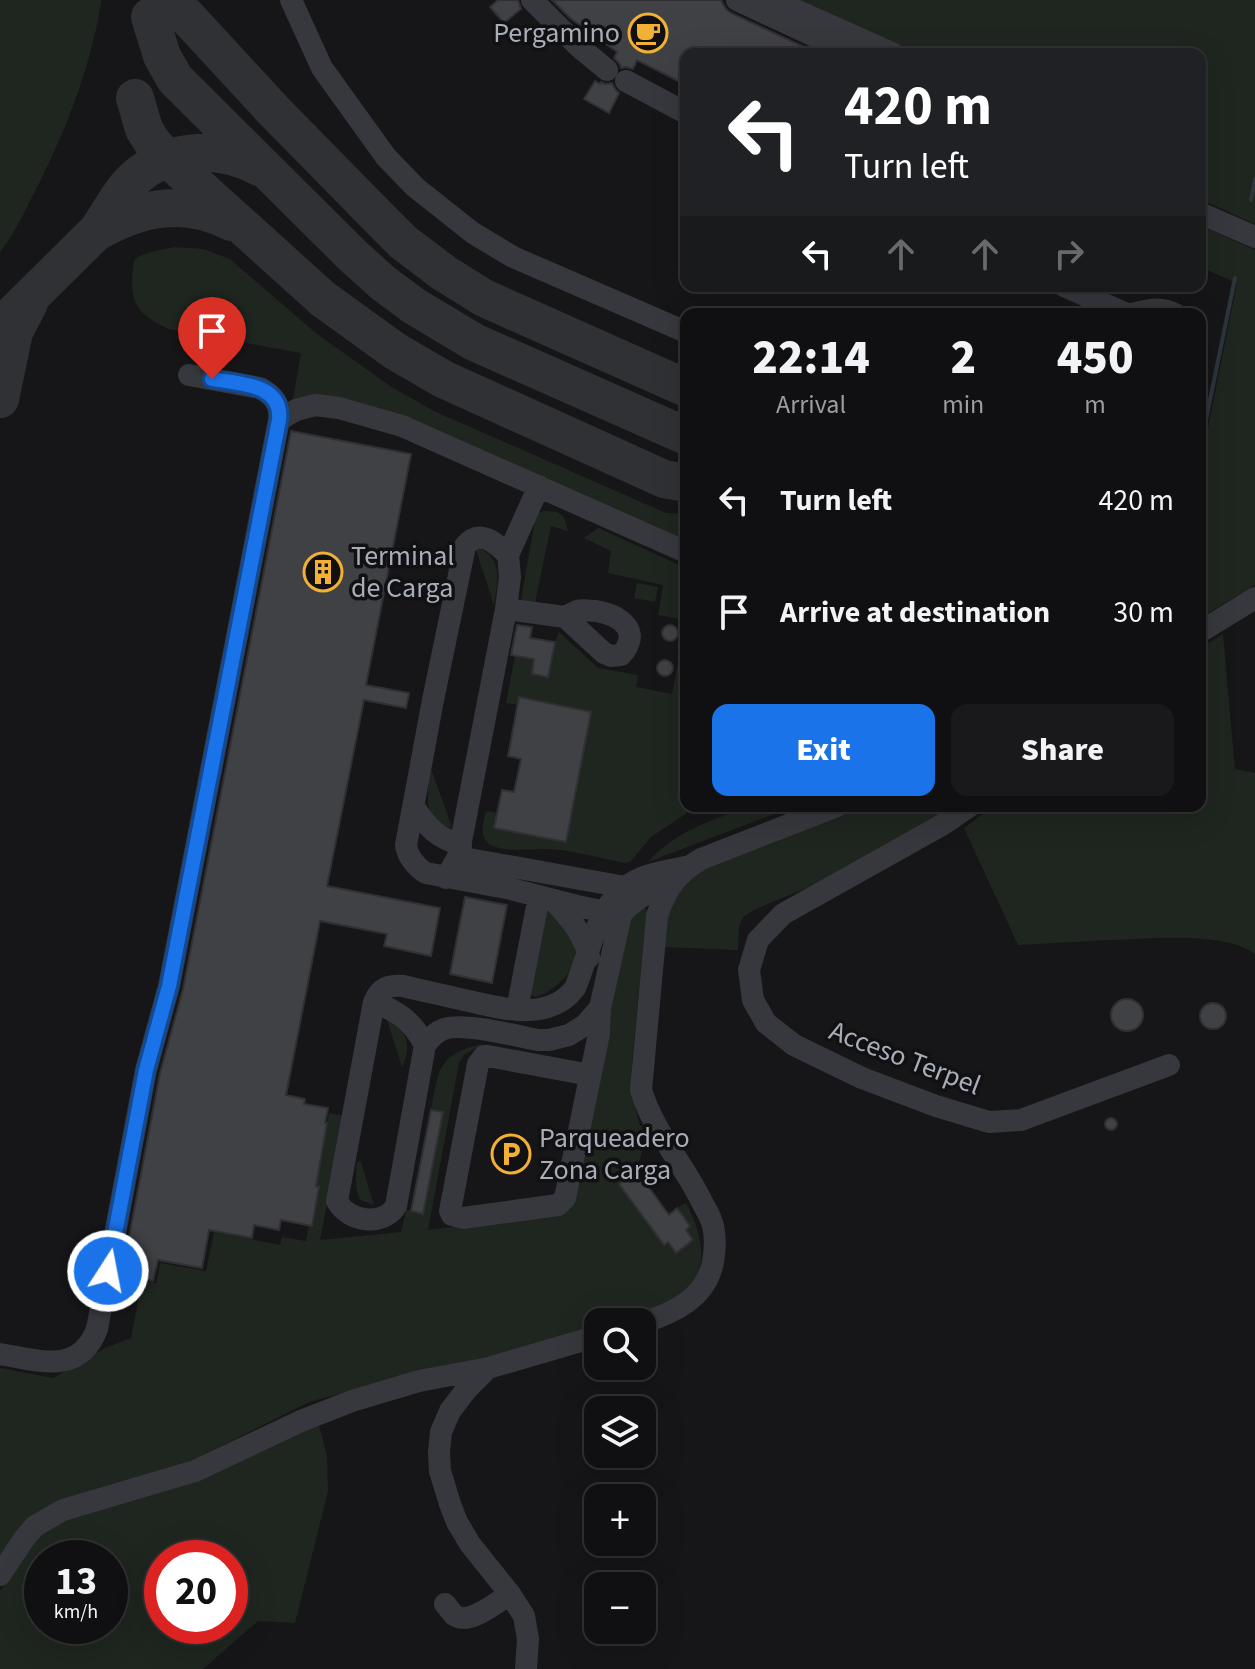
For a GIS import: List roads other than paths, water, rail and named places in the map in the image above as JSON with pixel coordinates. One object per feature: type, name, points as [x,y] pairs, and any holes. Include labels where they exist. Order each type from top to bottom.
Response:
[{"type":"street","points":[[291,0],[322,68],[379,148],[415,187],[473,233],[513,257],[680,329]]},
{"type":"street","points":[[532,0],[578,46],[617,75],[680,110]]},
{"type":"street","points":[[737,0],[840,48]]},
{"type":"street","points":[[773,0],[881,48]]},
{"type":"street","points":[[1206,216],[1255,237]]},
{"type":"street","points":[[1078,292],[1115,308]]},
{"type":"street","points":[[0,1354],[60,1362],[69,1360],[86,1348],[97,1329],[146,1070],[169,986],[279,420],[280,411],[276,402],[260,388],[189,375]]},
{"type":"street","points":[[279,420],[296,410],[315,405],[339,408],[402,426],[680,549]]},
{"type":"street","points":[[446,878],[460,851],[506,609],[510,577],[508,555],[539,486]]},
{"type":"street","points":[[508,555],[487,539],[474,538],[465,546],[406,851],[420,870],[426,873],[613,913]]},
{"type":"street","points":[[1206,628],[1255,598]]},
{"type":"street","points":[[506,609],[565,617]]},
{"type":"street","points":[[414,807],[427,827],[460,851],[625,887]]},
{"type":"street","points":[[423,991],[425,1045],[396,1206],[391,1213],[381,1217],[356,1218],[342,1210],[337,1201],[377,995],[388,986],[403,986],[517,1010],[541,1009],[560,1003],[575,988],[588,954],[613,913],[716,853],[822,812]]},
{"type":"street","name":"Acceso Terpel","points":[[961,812],[783,914],[758,940],[749,970],[753,1000],[766,1023],[794,1045],[862,1078],[989,1122],[1021,1120],[1169,1065]]},
{"type":"street","points":[[584,1074],[599,1034],[613,913],[611,901],[625,887],[643,877],[682,873]]},
{"type":"street","points":[[656,1318],[692,1299],[706,1284],[716,1242],[713,1224],[693,1184],[656,1126],[641,1090],[657,916],[667,890],[682,873]]},
{"type":"street","points":[[546,898],[574,922],[588,954],[590,969],[584,1074],[567,1194],[558,1205],[455,1217],[450,1211],[478,1064],[484,1056],[584,1074]]},
{"type":"street","points":[[517,1010],[546,898]]},
{"type":"street","points":[[374,1002],[405,1018],[425,1045]]},
{"type":"street","points":[[425,1045],[448,1027],[549,1040],[569,1035],[585,1025],[600,1008]]},
{"type":"street","points":[[0,1575],[35,1526],[63,1510],[195,1471],[301,1421],[352,1401],[419,1381],[488,1368],[584,1340]]},
{"type":"street","points":[[488,1368],[450,1411],[441,1432],[440,1471],[457,1522],[524,1616],[528,1639],[526,1669]]},
{"type":"street","points":[[445,1604],[453,1615],[465,1618],[480,1613],[510,1594]]},
{"type":"waterway","points":[[1251,200],[1255,179]]},
{"type":"waterway","points":[[1206,420],[1235,278]]},
{"type":"place","name":"Pergamino","points":[[648,33]]},
{"type":"place","name":"Terminal de Carga","points":[[323,572]]},
{"type":"place","name":"Parqueadero Zona Carga","points":[[511,1154]]}]
